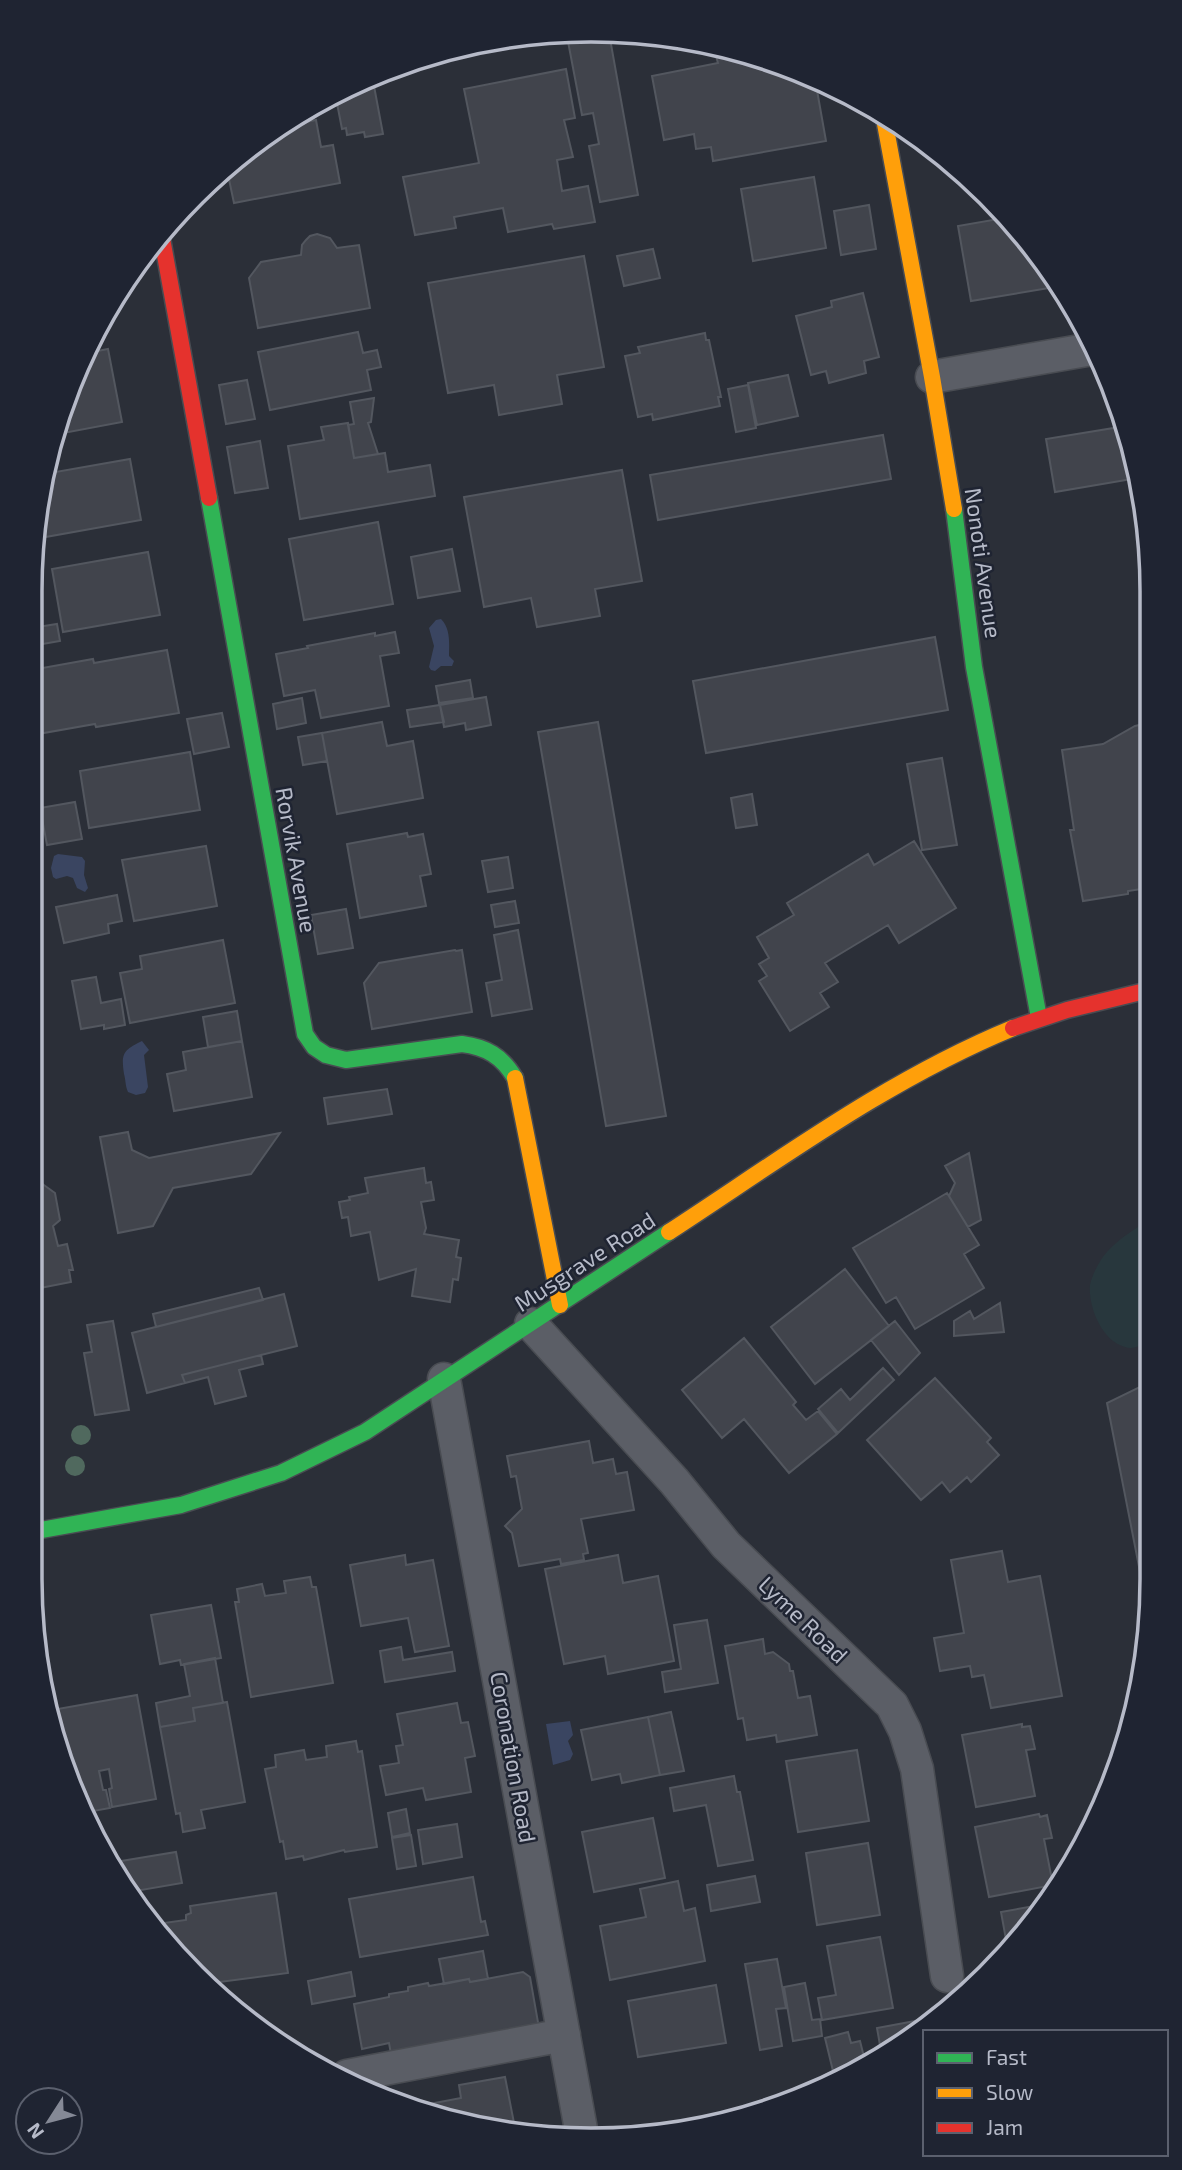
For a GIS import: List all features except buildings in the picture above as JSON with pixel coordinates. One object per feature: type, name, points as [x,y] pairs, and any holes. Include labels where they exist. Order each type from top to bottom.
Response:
[{"type":"street","name":"Nonoti Avenue","points":[[886,129],[960,545],[974,667],[1039,1018]]},
{"type":"street","name":"Rorvik Avenue","points":[[163,247],[305,1034],[314,1046],[326,1055],[346,1060],[462,1044],[477,1045],[495,1053],[509,1065],[517,1082],[560,1305]]},
{"type":"street","points":[[932,377],[1084,350]]},
{"type":"street","name":"Musgrave Road","points":[[42,1530],[181,1505],[281,1473],[365,1432],[880,1094],[956,1054],[1039,1018],[1140,992]]},
{"type":"street","name":"Lyme Road","points":[[531,1324],[674,1481],[726,1545],[892,1705],[905,1731],[917,1769],[947,1976]]},
{"type":"street","name":"Coronation Road","points":[[444,1379],[581,2128]]},
{"type":"street","points":[[355,2074],[564,2035]]},
{"type":"shaded area","points":[[1140,1226],[1138,1347],[1128,1348],[1110,1338],[1098,1322],[1091,1303],[1092,1277],[1108,1251]]},
{"type":"water","points":[[441,619],[448,632],[449,656],[454,661],[452,666],[441,666],[435,671],[429,667],[434,646],[429,628],[436,620]]},
{"type":"water","points":[[58,854],[82,857],[85,861],[84,875],[88,888],[85,892],[77,888],[73,878],[53,877],[51,868],[54,856]]},
{"type":"water","points":[[142,1041],[149,1050],[144,1055],[148,1087],[145,1093],[136,1095],[127,1090],[123,1057],[127,1050]]},
{"type":"water","points":[[570,1721],[573,1735],[568,1741],[573,1754],[570,1760],[553,1765],[546,1724]]},
{"type":"traffic: fast","points":[[209,498],[305,1034],[314,1047],[326,1055],[346,1060],[471,1045],[499,1058],[515,1078]]},
{"type":"traffic: fast","points":[[954,509],[974,667],[1039,1018]]},
{"type":"traffic: fast","points":[[42,1530],[181,1505],[281,1473],[365,1432],[669,1232]]},
{"type":"traffic: slow","points":[[886,129],[954,509]]},
{"type":"traffic: slow","points":[[669,1232],[879,1096],[967,1048],[1013,1028]]},
{"type":"traffic: slow","points":[[515,1078],[560,1305]]},
{"type":"traffic: jam","points":[[163,247],[209,498]]},
{"type":"traffic: jam","points":[[1013,1028],[1067,1010],[1140,992]]}]
